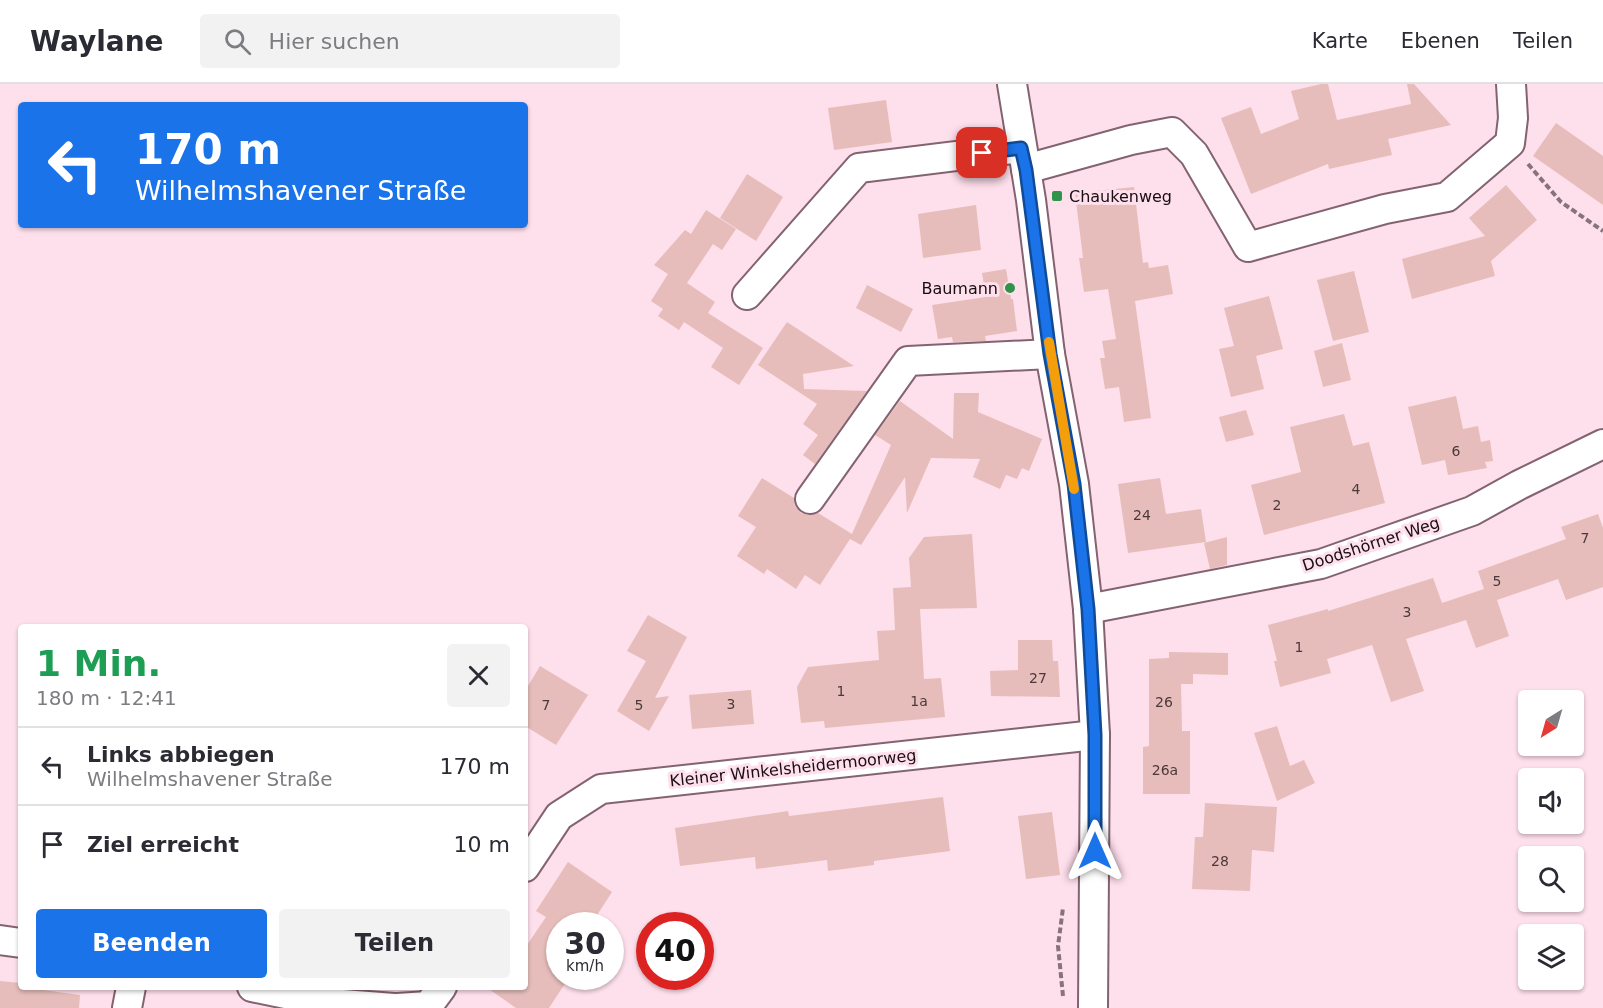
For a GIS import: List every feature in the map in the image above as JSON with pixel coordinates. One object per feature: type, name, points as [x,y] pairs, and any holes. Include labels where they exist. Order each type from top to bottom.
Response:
[{"type":"street","points":[[1012,84],[1050,354],[1074,484],[1088,609],[1095,735],[1093,1008]]},
{"type":"street","points":[[747,295],[859,168],[1024,159],[1172,132],[1194,154],[1248,246],[1385,209],[1447,198],[1510,143],[1513,118],[1511,84]]},
{"type":"street","points":[[810,499],[908,361],[1050,354]]},
{"type":"street","name":"Doodshörner Weg","points":[[1088,609],[1321,564],[1472,511],[1603,444]]},
{"type":"street","name":"Kleiner Winkelsheidermoorweg","points":[[528,862],[559,816],[601,789],[1095,735]]},
{"type":"street","points":[[0,939],[18,942]]},
{"type":"street","points":[[127,1008],[130,990]]},
{"type":"street","points":[[266,990],[329,1003],[396,1008],[428,1006],[440,990]]},
{"type":"path","points":[[1510,143],[1561,202],[1603,231]]},
{"type":"path","points":[[1063,997],[1058,946],[1065,898]]},
{"type":"building","points":[[1328,84],[1337,120],[1411,104],[1407,84],[1414,84],[1451,125],[1388,139],[1392,155],[1329,169],[1328,164],[1251,194],[1221,118],[1251,107],[1261,134],[1299,119],[1291,91]]},
{"type":"building","points":[[886,100],[892,142],[834,150],[828,108]]},
{"type":"building","points":[[1556,123],[1603,156],[1603,205],[1533,156]]},
{"type":"building","points":[[747,174],[783,197],[756,241],[720,218]]},
{"type":"building","points":[[1506,185],[1537,220],[1491,261],[1495,276],[1412,299],[1402,259],[1485,236],[1469,218]]},
{"type":"building","points":[[1134,187],[1143,263],[1148,262],[1149,268],[1168,265],[1173,294],[1135,301],[1151,418],[1124,422],[1119,387],[1105,389],[1100,358],[1105,358],[1102,341],[1116,339],[1108,289],[1084,292],[1079,258],[1083,258],[1075,193]]},
{"type":"building","points":[[976,205],[981,250],[923,258],[918,214]]},
{"type":"building","points":[[706,210],[736,229],[722,250],[713,244],[687,283],[715,302],[708,313],[763,348],[739,385],[711,367],[723,348],[684,322],[679,330],[658,316],[663,309],[651,301],[668,274],[654,265],[685,230],[691,234]]},
{"type":"building","points":[[1006,269],[1017,331],[985,336],[986,341],[953,342],[952,337],[938,339],[932,305],[986,297],[982,273]]},
{"type":"building","points":[[1354,271],[1369,332],[1333,341],[1317,280]]},
{"type":"building","points":[[867,285],[913,309],[901,332],[856,308]]},
{"type":"building","points":[[1269,296],[1283,349],[1256,356],[1264,389],[1231,397],[1219,349],[1234,346],[1224,308]]},
{"type":"building","points":[[787,322],[854,366],[803,374],[804,389],[867,391],[815,464],[803,455],[818,435],[803,424],[817,404],[758,365]]},
{"type":"building","points":[[1342,343],[1351,380],[1323,387],[1314,351]]},
{"type":"building","points":[[954,393],[979,393],[978,412],[1042,439],[1029,471],[1022,468],[1017,479],[1006,475],[1000,489],[973,477],[980,459],[931,458],[907,513],[905,477],[861,545],[850,539],[820,585],[805,575],[796,589],[767,569],[764,574],[737,556],[756,527],[738,516],[762,478],[794,498],[795,506],[801,513],[809,515],[818,513],[852,534],[891,445],[875,435],[900,401],[953,439]]},
{"type":"building","points":[[1456,396],[1463,429],[1478,426],[1481,442],[1490,440],[1493,461],[1485,462],[1487,468],[1448,475],[1445,460],[1422,465],[1408,407]]},
{"type":"building","points":[[1246,410],[1254,435],[1226,442],[1219,417]]},
{"type":"building","points":[[1344,414],[1353,446],[1369,442],[1385,503],[1264,535],[1251,485],[1301,472],[1290,427]]},
{"type":"building","points":[[1160,478],[1166,514],[1201,509],[1206,542],[1128,553],[1118,484]]},
{"type":"building","points":[[1598,514],[1603,528],[1603,587],[1566,600],[1558,579],[1497,600],[1509,636],[1476,648],[1466,620],[1406,639],[1424,691],[1391,702],[1372,645],[1327,659],[1331,673],[1280,687],[1274,661],[1277,661],[1268,625],[1328,609],[1328,611],[1433,578],[1442,603],[1484,589],[1478,571],[1566,539],[1561,527]]},
{"type":"building","points":[[972,534],[977,608],[920,609],[924,679],[941,678],[945,717],[825,728],[824,721],[801,723],[797,687],[808,667],[879,660],[877,631],[895,630],[893,588],[911,587],[909,558],[924,537]]},
{"type":"building","points":[[1227,537],[1227,565],[1210,569],[1204,543]]},
{"type":"building","points":[[648,615],[687,637],[655,698],[669,696],[649,731],[617,711],[646,661],[627,651]]},
{"type":"building","points":[[1018,640],[1052,640],[1053,661],[1058,661],[1060,697],[991,696],[990,671],[1018,670]]},
{"type":"building","points":[[1169,652],[1228,653],[1228,675],[1193,674],[1193,684],[1181,684],[1182,731],[1190,731],[1190,794],[1143,794],[1143,747],[1149,746],[1149,659],[1169,658]]},
{"type":"building","points":[[540,666],[588,695],[556,745],[528,728],[528,686]]},
{"type":"building","points":[[751,690],[754,724],[692,729],[689,695]]},
{"type":"building","points":[[1277,726],[1290,766],[1304,760],[1315,783],[1277,801],[1254,733]]},
{"type":"building","points":[[943,797],[950,851],[874,861],[874,865],[828,871],[827,860],[756,869],[755,857],[680,866],[675,828],[788,811],[789,816]]},
{"type":"building","points":[[1205,803],[1277,807],[1274,852],[1252,850],[1250,891],[1192,889],[1195,837],[1203,837]]},
{"type":"building","points":[[1052,812],[1060,875],[1026,879],[1018,816]]},
{"type":"building","points":[[568,862],[612,892],[599,912],[546,912],[546,917],[536,911]]},
{"type":"building","points":[[546,917],[546,990],[561,990],[549,1008],[516,1008],[490,990],[528,990],[528,944]]},
{"type":"building","points":[[0,981],[18,983],[18,990],[43,990],[80,995],[79,1008],[0,1008]]},
{"type":"slow traffic","points":[[1049,342],[1074,489]]},
{"type":"place","name":"Chaukenweg","points":[[1057,196]]},
{"type":"place","name":"Baumann","points":[[1010,288]]},
{"type":"route","points":[[982,153],[1021,148],[1031,200],[1050,354],[1074,484],[1088,609],[1095,735],[1095,851]]}]
